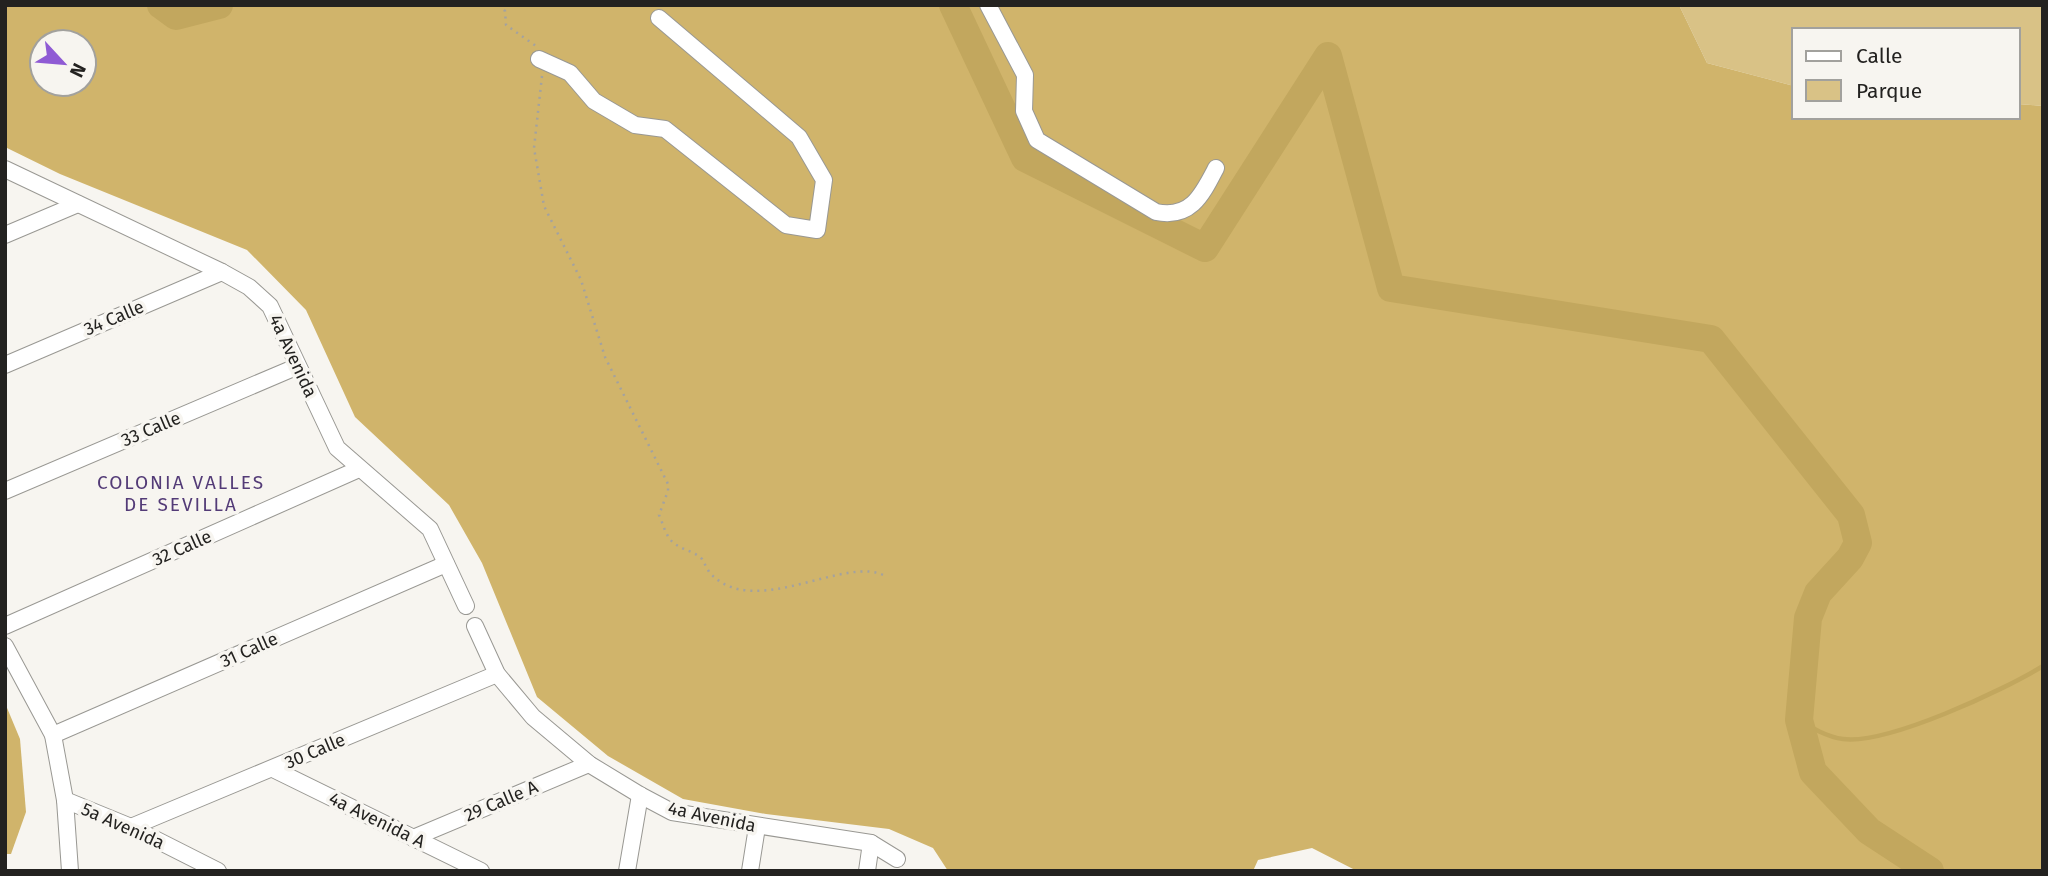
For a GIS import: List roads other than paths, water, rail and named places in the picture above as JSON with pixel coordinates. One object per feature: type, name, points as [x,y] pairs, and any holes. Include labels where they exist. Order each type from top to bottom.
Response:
[{"type":"street","points":[[988,5],[1025,75],[1024,111],[1037,140],[1156,212],[1171,215],[1188,210],[1201,198],[1216,168]]},
{"type":"street","points":[[539,59],[570,73],[594,101],[635,125],[665,129],[786,225],[817,230],[824,180],[799,137],[659,18]]},
{"type":"street","name":"4a Avenida","points":[[5,169],[222,272],[249,287],[270,306],[296,367],[337,448],[421,518],[430,529],[466,606]]},
{"type":"street","points":[[5,235],[78,204]]},
{"type":"street","name":"34 Calle","points":[[5,365],[222,272]]},
{"type":"street","name":"33 Calle","points":[[5,491],[296,367]]},
{"type":"street","name":"32 Calle","points":[[5,626],[359,469]]},
{"type":"street","name":"31 Calle","points":[[52,735],[446,564]]},
{"type":"street","name":"4a Avenida","points":[[475,626],[497,674],[533,718],[589,764],[640,795],[672,812],[871,843],[897,859]]},
{"type":"street","name":"5a Avenida","points":[[5,646],[52,735],[65,800],[131,827],[218,871]]},
{"type":"street","name":"30 Calle","points":[[131,827],[497,674]]},
{"type":"street","name":"29 Calle A","points":[[413,838],[589,764]]},
{"type":"street","name":"4a Avenida A","points":[[273,769],[481,871]]},
{"type":"street","points":[[627,871],[640,795]]},
{"type":"street","points":[[65,800],[70,871]]},
{"type":"street","points":[[750,871],[757,827]]},
{"type":"street","points":[[867,871],[871,843]]},
{"type":"waterway","points":[[161,5],[176,16],[219,5]]},
{"type":"waterway","points":[[953,5],[1025,158],[1205,248],[1328,56],[1391,288],[1711,339],[1851,515],[1858,543],[1850,558],[1818,593],[1808,618],[1799,720],[1813,772],[1869,831],[1930,871]]},
{"type":"waterway","points":[[1799,720],[1825,734],[1843,739],[1863,739],[1887,734],[1945,714],[2043,666]]},
{"type":"district","name":"COLONIA VALLES DE SEVILLA","points":[[181,493]]}]
